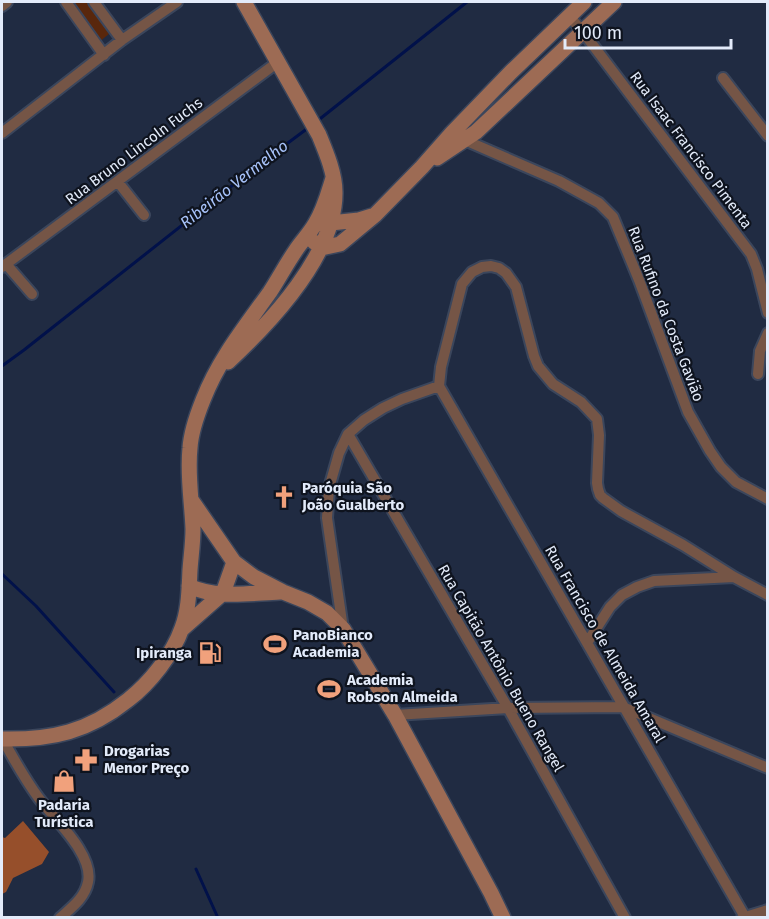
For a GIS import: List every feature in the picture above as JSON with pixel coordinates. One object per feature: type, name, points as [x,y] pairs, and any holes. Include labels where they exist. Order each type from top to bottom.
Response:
[{"type":"main road","points":[[244,2],[319,135],[327,153],[333,178],[335,190],[332,223],[321,247],[294,291]]},
{"type":"main road","points":[[213,376],[251,339],[294,291],[309,279],[340,244],[375,215],[422,167],[458,137],[511,72],[584,2]]},
{"type":"main road","points":[[458,137],[476,132],[614,2]]},
{"type":"main road","points":[[2,739],[44,738],[69,732],[101,719],[115,711],[154,675],[173,647],[186,615],[189,586],[193,529],[190,498],[190,447],[195,420],[213,376],[235,339],[312,228],[326,202],[333,178]]},
{"type":"main road","points":[[312,228],[375,215]]},
{"type":"main road","points":[[312,228],[313,241],[321,247],[340,244]]},
{"type":"main road","points":[[190,498],[234,562],[254,577],[327,613],[343,629],[395,715],[503,918]]},
{"type":"main road","points":[[193,529],[201,525],[211,530]]},
{"type":"main road","points":[[182,629],[223,593],[234,562]]},
{"type":"main road","points":[[189,586],[209,593],[283,592]]},
{"type":"street","points":[[2,6],[7,2]]},
{"type":"street","points":[[66,2],[104,55]]},
{"type":"street","points":[[94,2],[122,40]]},
{"type":"street","points":[[2,133],[122,40],[177,2]]},
{"type":"street","name":"Rua Isaac Francisco Pimenta","points":[[569,16],[751,254],[758,269],[768,313]]},
{"type":"street","name":"Rua Bruno Lincoln Fuchs","points":[[4,265],[278,62]]},
{"type":"street","points":[[723,78],[768,136]]},
{"type":"street","name":"Rua Rufino da Costa Gavião","points":[[458,137],[559,181],[599,203],[613,217],[688,412],[721,467],[736,482],[768,499]]},
{"type":"street","points":[[118,182],[144,215]]},
{"type":"street","points":[[4,265],[32,294]]},
{"type":"street","points":[[343,629],[327,518],[329,488],[339,453],[348,434],[364,420],[402,399],[440,386],[441,367],[462,284],[472,272],[491,266],[506,273],[516,287],[538,366],[553,384],[581,402],[597,419],[599,427],[597,483],[600,495],[621,512],[683,545],[734,578],[768,595]]},
{"type":"street","points":[[758,374],[760,351],[768,333]]},
{"type":"street","name":"Rua Francisco de Almeida Amaral","points":[[440,386],[744,917]]},
{"type":"street","name":"Rua Capitão Antônio Bueno Rangel","points":[[348,434],[508,708],[625,918]]},
{"type":"street","points":[[587,643],[610,607],[622,595],[637,587],[654,581],[734,578]]},
{"type":"street","points":[[395,715],[508,708],[623,707],[768,768]]},
{"type":"street","points":[[2,739],[16,766],[39,799],[66,831],[82,854],[88,868],[89,880],[86,892],[60,918]]},
{"type":"street","points":[[744,917],[768,910]]},
{"type":"shaded area","points":[[70,2],[87,2],[109,34],[99,42]]},
{"type":"shaded area","points":[[23,821],[49,852],[42,864],[13,878],[6,892],[2,894],[2,837],[5,838]]},
{"type":"waterway","name":"Ribeirão Vermelho","points":[[316,122],[467,2]]},
{"type":"waterway","name":"Ribeirão Vermelho","points":[[2,366],[308,128]]},
{"type":"waterway","points":[[2,574],[36,606],[114,692]]},
{"type":"waterway","points":[[196,869],[218,918]]},
{"type":"place","name":"Paróquia São João Gualberto","points":[[284,497]]},
{"type":"place","name":"PanoBianco Academia","points":[[275,644]]},
{"type":"place","name":"Ipiranga","points":[[210,653]]},
{"type":"place","name":"Academia Robson Almeida","points":[[329,689]]},
{"type":"place","name":"Drogarias Menor Preço","points":[[86,760]]},
{"type":"place","name":"Padaria Turística","points":[[64,781]]}]
